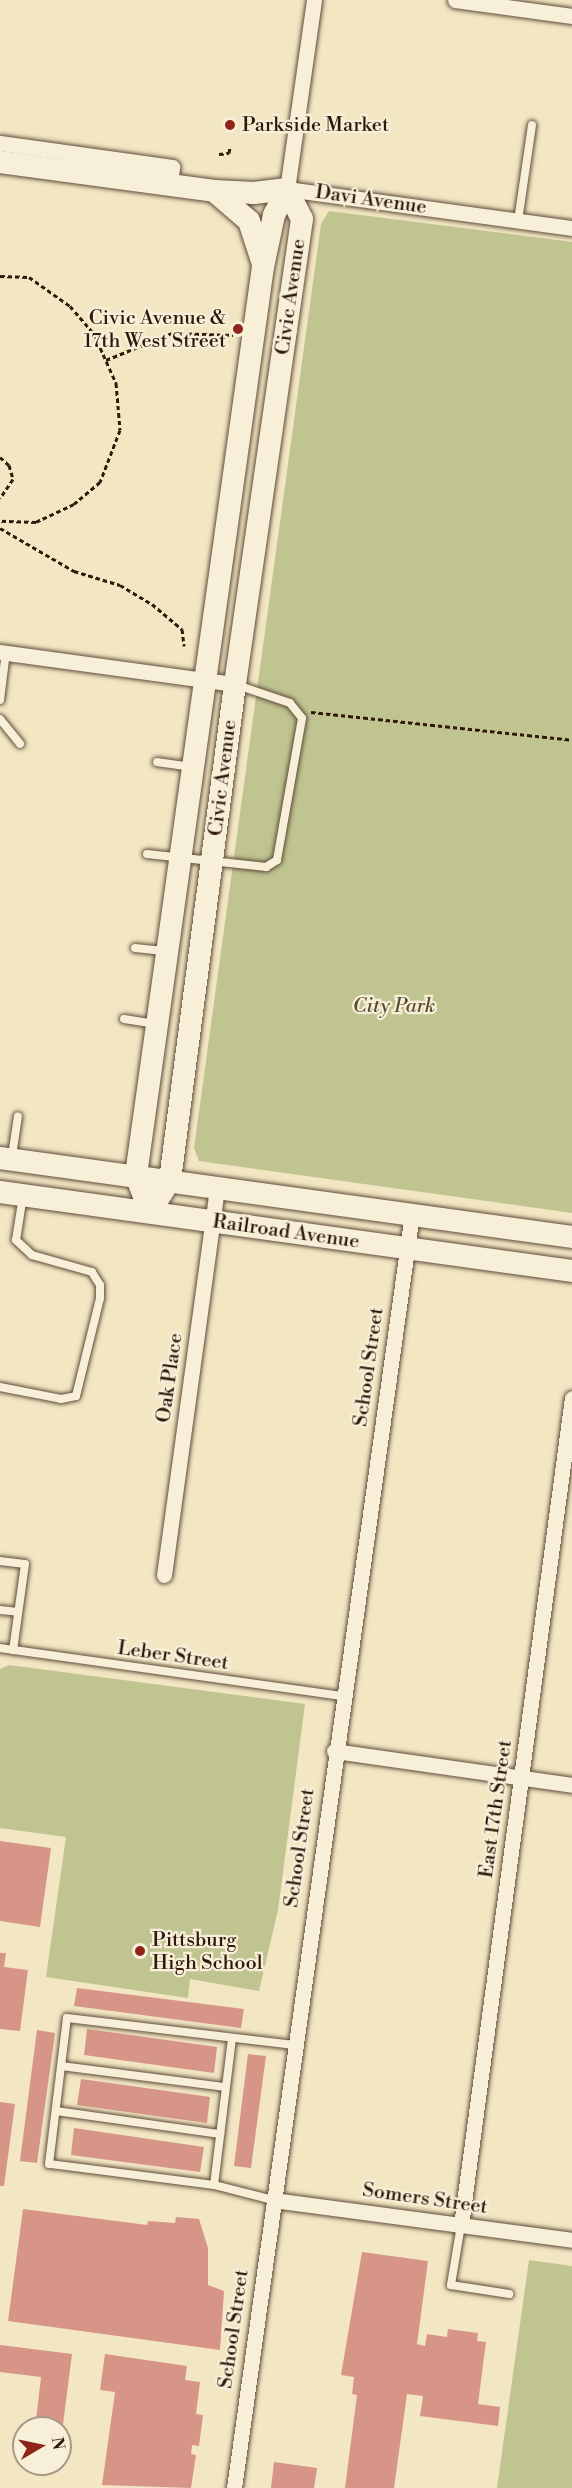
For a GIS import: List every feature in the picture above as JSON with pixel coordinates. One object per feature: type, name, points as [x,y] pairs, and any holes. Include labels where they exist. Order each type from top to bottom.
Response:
[{"type":"street","points":[[287,189],[314,0]]},
{"type":"street","points":[[455,0],[572,16]]},
{"type":"street","points":[[0,143],[172,167],[170,185]]},
{"type":"street","name":"Davi Avenue","points":[[0,162],[214,191],[254,194],[287,189],[572,228]]},
{"type":"street","name":"Civic Avenue","points":[[150,1212],[136,1175],[263,267],[274,215],[287,189]]},
{"type":"street","name":"Civic Avenue","points":[[150,1212],[171,1180],[235,684],[302,219],[287,189]]},
{"type":"street","points":[[214,191],[249,221],[263,267]]},
{"type":"street","points":[[3,652],[235,684]]},
{"type":"street","name":"Railroad Avenue","points":[[6,1159],[217,1186],[572,1237]]},
{"type":"street","name":"Oak Place","points":[[164,1575],[217,1186]]},
{"type":"street","name":"Railroad Avenue","points":[[0,1191],[407,1249],[569,1267]]},
{"type":"street","name":"School Street","points":[[234,2488],[334,1751],[412,1214]]},
{"type":"street","name":"East 17th Street","points":[[461,2225],[572,1398]]},
{"type":"street","points":[[334,1751],[572,1785]]},
{"type":"street","name":"Somers Street","points":[[273,2200],[572,2240]]},
{"type":"lane","points":[[518,220],[532,125]]},
{"type":"lane","points":[[0,700],[3,652]]},
{"type":"lane","points":[[147,854],[212,863],[266,867],[277,860],[302,717],[290,703],[235,684]]},
{"type":"lane","points":[[0,719],[20,744]]},
{"type":"lane","points":[[157,762],[194,767]]},
{"type":"lane","points":[[135,948],[168,951]]},
{"type":"lane","points":[[124,1019],[158,1024]]},
{"type":"lane","points":[[6,1159],[18,1116]]},
{"type":"lane","points":[[0,1387],[61,1399],[76,1396],[100,1298],[100,1285],[92,1272],[32,1255],[16,1240],[23,1195]]},
{"type":"lane","points":[[0,1561],[25,1564],[13,1650]]},
{"type":"lane","points":[[0,1610],[18,1612]]},
{"type":"lane","name":"Leber Street","points":[[0,1648],[342,1696]]},
{"type":"lane","points":[[273,2200],[214,2185],[49,2164],[67,2018],[294,2045]]},
{"type":"lane","points":[[214,2185],[232,2038]]},
{"type":"lane","points":[[61,2066],[226,2087]]},
{"type":"lane","points":[[56,2111],[220,2134]]},
{"type":"lane","points":[[461,2225],[451,2285],[509,2294]]},
{"type":"path","points":[[219,154],[229,153],[230,147]]},
{"type":"path","points":[[0,276],[30,277],[70,306],[94,334],[116,383],[120,430],[100,482],[75,504],[36,522],[0,521]]},
{"type":"path","points":[[106,360],[172,333],[213,332],[253,339]]},
{"type":"path","points":[[0,457],[9,465],[13,479],[0,498]]},
{"type":"path","points":[[0,528],[74,571],[120,585],[152,604],[182,628],[184,646]]},
{"type":"path","points":[[297,711],[572,740]]},
{"type":"green space","name":"City Park","points":[[329,211],[572,242],[572,1213],[199,1161],[194,1148],[321,224]]},
{"type":"green space","points":[[9,1665],[305,1704],[278,1910],[259,1991],[190,1979],[188,1998],[46,1977],[66,1837],[0,1828],[0,1669]]},
{"type":"green space","points":[[529,2260],[572,2266],[572,2488],[497,2488]]},
{"type":"building","points":[[0,1841],[51,1848],[40,1927],[0,1921]]},
{"type":"building","points":[[0,1953],[6,1953],[4,1967],[28,1970],[20,2031],[0,2029]]},
{"type":"building","points":[[77,1988],[244,2009],[241,2028],[74,2006]]},
{"type":"building","points":[[87,2029],[217,2047],[214,2073],[84,2055]]},
{"type":"building","points":[[37,2030],[55,2033],[37,2163],[20,2161]]},
{"type":"building","points":[[248,2054],[266,2056],[251,2168],[234,2166]]},
{"type":"building","points":[[81,2079],[210,2097],[207,2123],[77,2105]]},
{"type":"building","points":[[0,2102],[15,2104],[4,2186],[0,2186]]},
{"type":"building","points":[[74,2128],[204,2147],[200,2172],[71,2155]]},
{"type":"building","points":[[23,2209],[147,2225],[148,2221],[175,2223],[176,2217],[199,2219],[208,2248],[208,2285],[224,2291],[220,2350],[8,2321]]},
{"type":"building","points":[[362,2252],[428,2261],[417,2344],[425,2346],[427,2334],[447,2337],[448,2329],[478,2333],[477,2341],[486,2342],[478,2404],[500,2407],[498,2426],[420,2416],[423,2396],[407,2394],[394,2488],[345,2488],[357,2395],[352,2394],[354,2377],[341,2375]]},
{"type":"building","points":[[0,2345],[72,2354],[64,2416],[36,2416],[41,2377],[0,2372]]},
{"type":"building","points":[[105,2354],[187,2366],[185,2380],[200,2382],[196,2414],[203,2415],[199,2446],[192,2445],[191,2454],[196,2455],[191,2488],[102,2485],[115,2392],[100,2390]]},
{"type":"building","points":[[274,2462],[317,2468],[314,2488],[271,2488]]},
{"type":"place","name":"Parkside Market","points":[[230,125]]},
{"type":"place","name":"Civic Avenue & 17th West Street","points":[[238,329]]},
{"type":"place","name":"Pittsburg High School","points":[[140,1951]]}]
